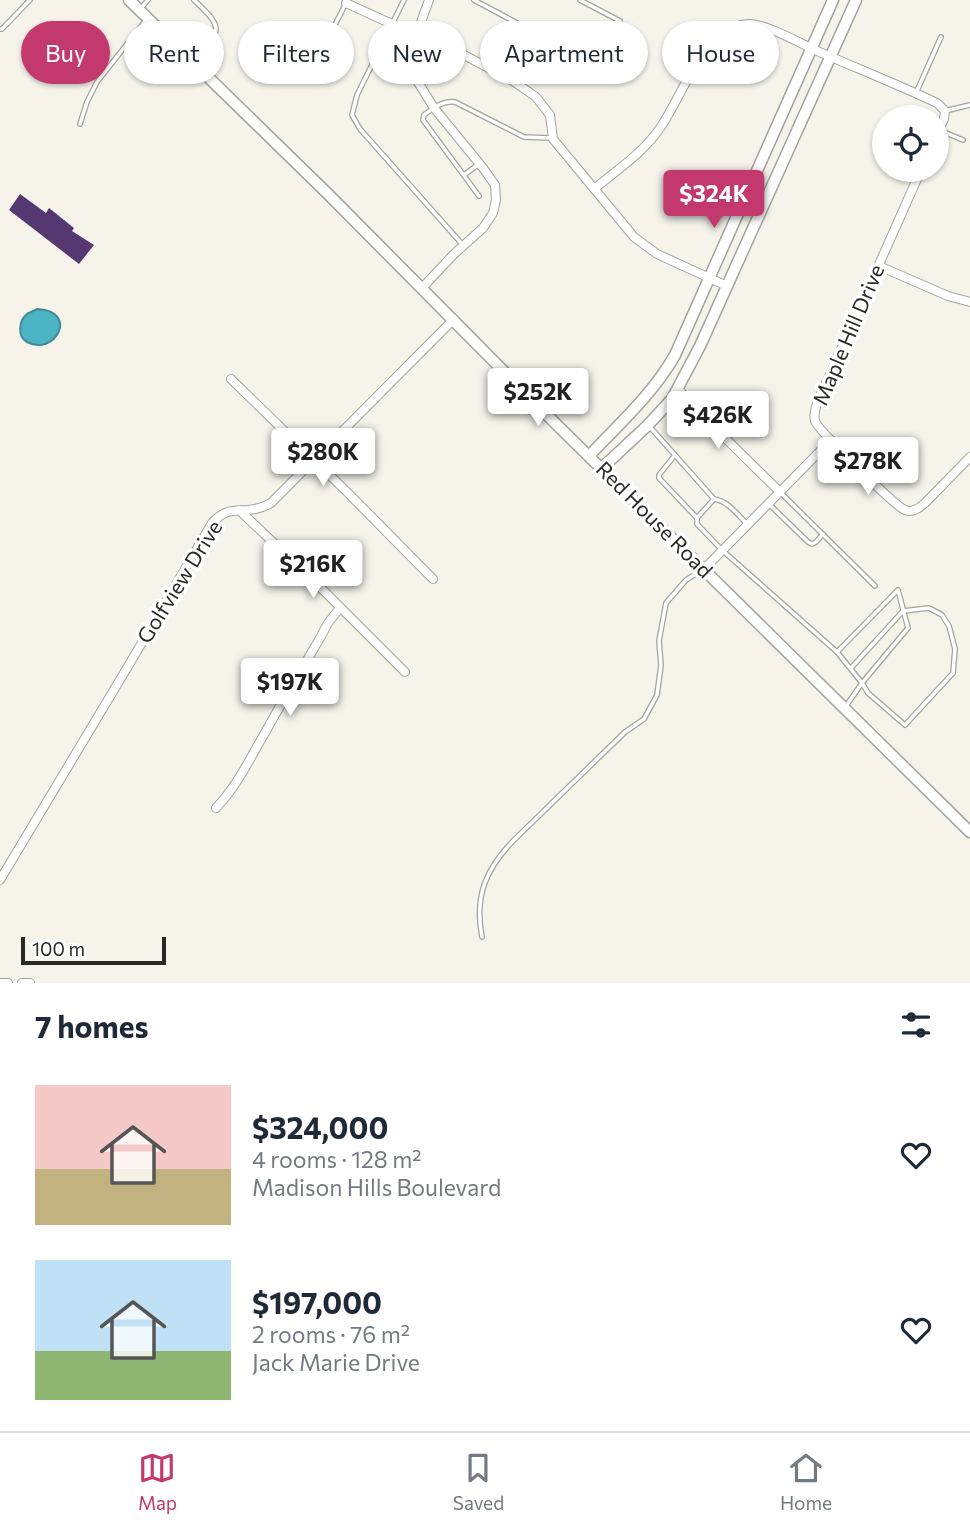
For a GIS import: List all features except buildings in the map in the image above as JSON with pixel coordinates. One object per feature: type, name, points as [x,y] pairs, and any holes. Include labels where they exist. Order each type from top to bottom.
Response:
[{"type":"main road","name":"Red House Road","points":[[129,0],[150,21]]},
{"type":"main road","points":[[602,468],[672,399],[701,346],[719,282],[833,0]]},
{"type":"main road","points":[[589,456],[664,374],[719,282],[856,0]]},
{"type":"main road","name":"Red House Road","points":[[215,84],[970,832]]},
{"type":"street","points":[[421,21],[429,0]]},
{"type":"street","points":[[347,1],[387,21]]},
{"type":"street","points":[[594,190],[652,139],[700,58],[720,34],[749,24],[775,32],[939,105]]},
{"type":"street","points":[[466,56],[513,80],[536,97],[550,115],[553,139],[641,244],[719,282]]},
{"type":"street","points":[[419,84],[433,108],[495,185],[496,200],[489,220],[422,288]]},
{"type":"street","name":"Maple Hill Drive","points":[[916,182],[828,379],[815,413],[815,420],[831,440],[898,505],[908,511],[925,503],[970,457]]},
{"type":"street","points":[[879,266],[948,296],[970,302]]},
{"type":"street","name":"Golfview Drive","points":[[0,880],[131,663],[205,532],[219,516],[228,511],[255,509],[271,503],[454,319]]},
{"type":"street","points":[[231,379],[433,579]]},
{"type":"street","points":[[678,389],[780,492]]},
{"type":"street","points":[[704,569],[831,440]]},
{"type":"street","points":[[239,510],[405,672]]},
{"type":"street","points":[[216,808],[240,777],[324,629],[341,608]]},
{"type":"street","points":[[0,983],[8,983]]},
{"type":"street","points":[[22,983],[30,983]]},
{"type":"lane","points":[[0,29],[30,0]]},
{"type":"lane","points":[[80,124],[97,82],[143,14],[148,0]]},
{"type":"lane","points":[[194,0],[215,21]]},
{"type":"lane","points":[[394,21],[404,0]]},
{"type":"lane","points":[[474,0],[513,21]]},
{"type":"lane","points":[[580,0],[618,21]]},
{"type":"lane","points":[[337,21],[347,1]]},
{"type":"lane","points":[[916,93],[941,37]]},
{"type":"lane","points":[[368,73],[357,95],[352,115],[360,129],[464,245]]},
{"type":"lane","points":[[479,196],[423,121],[424,115],[433,108],[449,101],[455,102],[524,137],[553,139]]},
{"type":"lane","points":[[949,110],[970,105]]},
{"type":"lane","points":[[949,136],[963,140]]},
{"type":"lane","points":[[464,175],[480,164]]},
{"type":"lane","points":[[648,425],[714,499],[730,506],[747,524]]},
{"type":"lane","points":[[674,455],[659,478],[697,518]]},
{"type":"lane","points":[[780,492],[875,586]]},
{"type":"lane","points":[[714,499],[697,518],[697,524],[722,551],[837,652],[867,693],[905,725],[953,673],[955,649],[949,626],[942,615],[929,608],[903,611],[851,668]]},
{"type":"lane","points":[[768,503],[811,544],[823,534]]},
{"type":"lane","points":[[482,937],[479,904],[489,871],[500,854],[515,839],[625,732],[644,719],[657,695],[662,665],[659,641],[666,603],[686,580],[704,569]]},
{"type":"lane","points":[[837,652],[898,590],[908,628],[862,683],[845,708]]},
{"type":"water","points":[[37,309],[58,317],[60,324],[54,339],[37,345],[24,340],[20,328],[24,317]]}]
